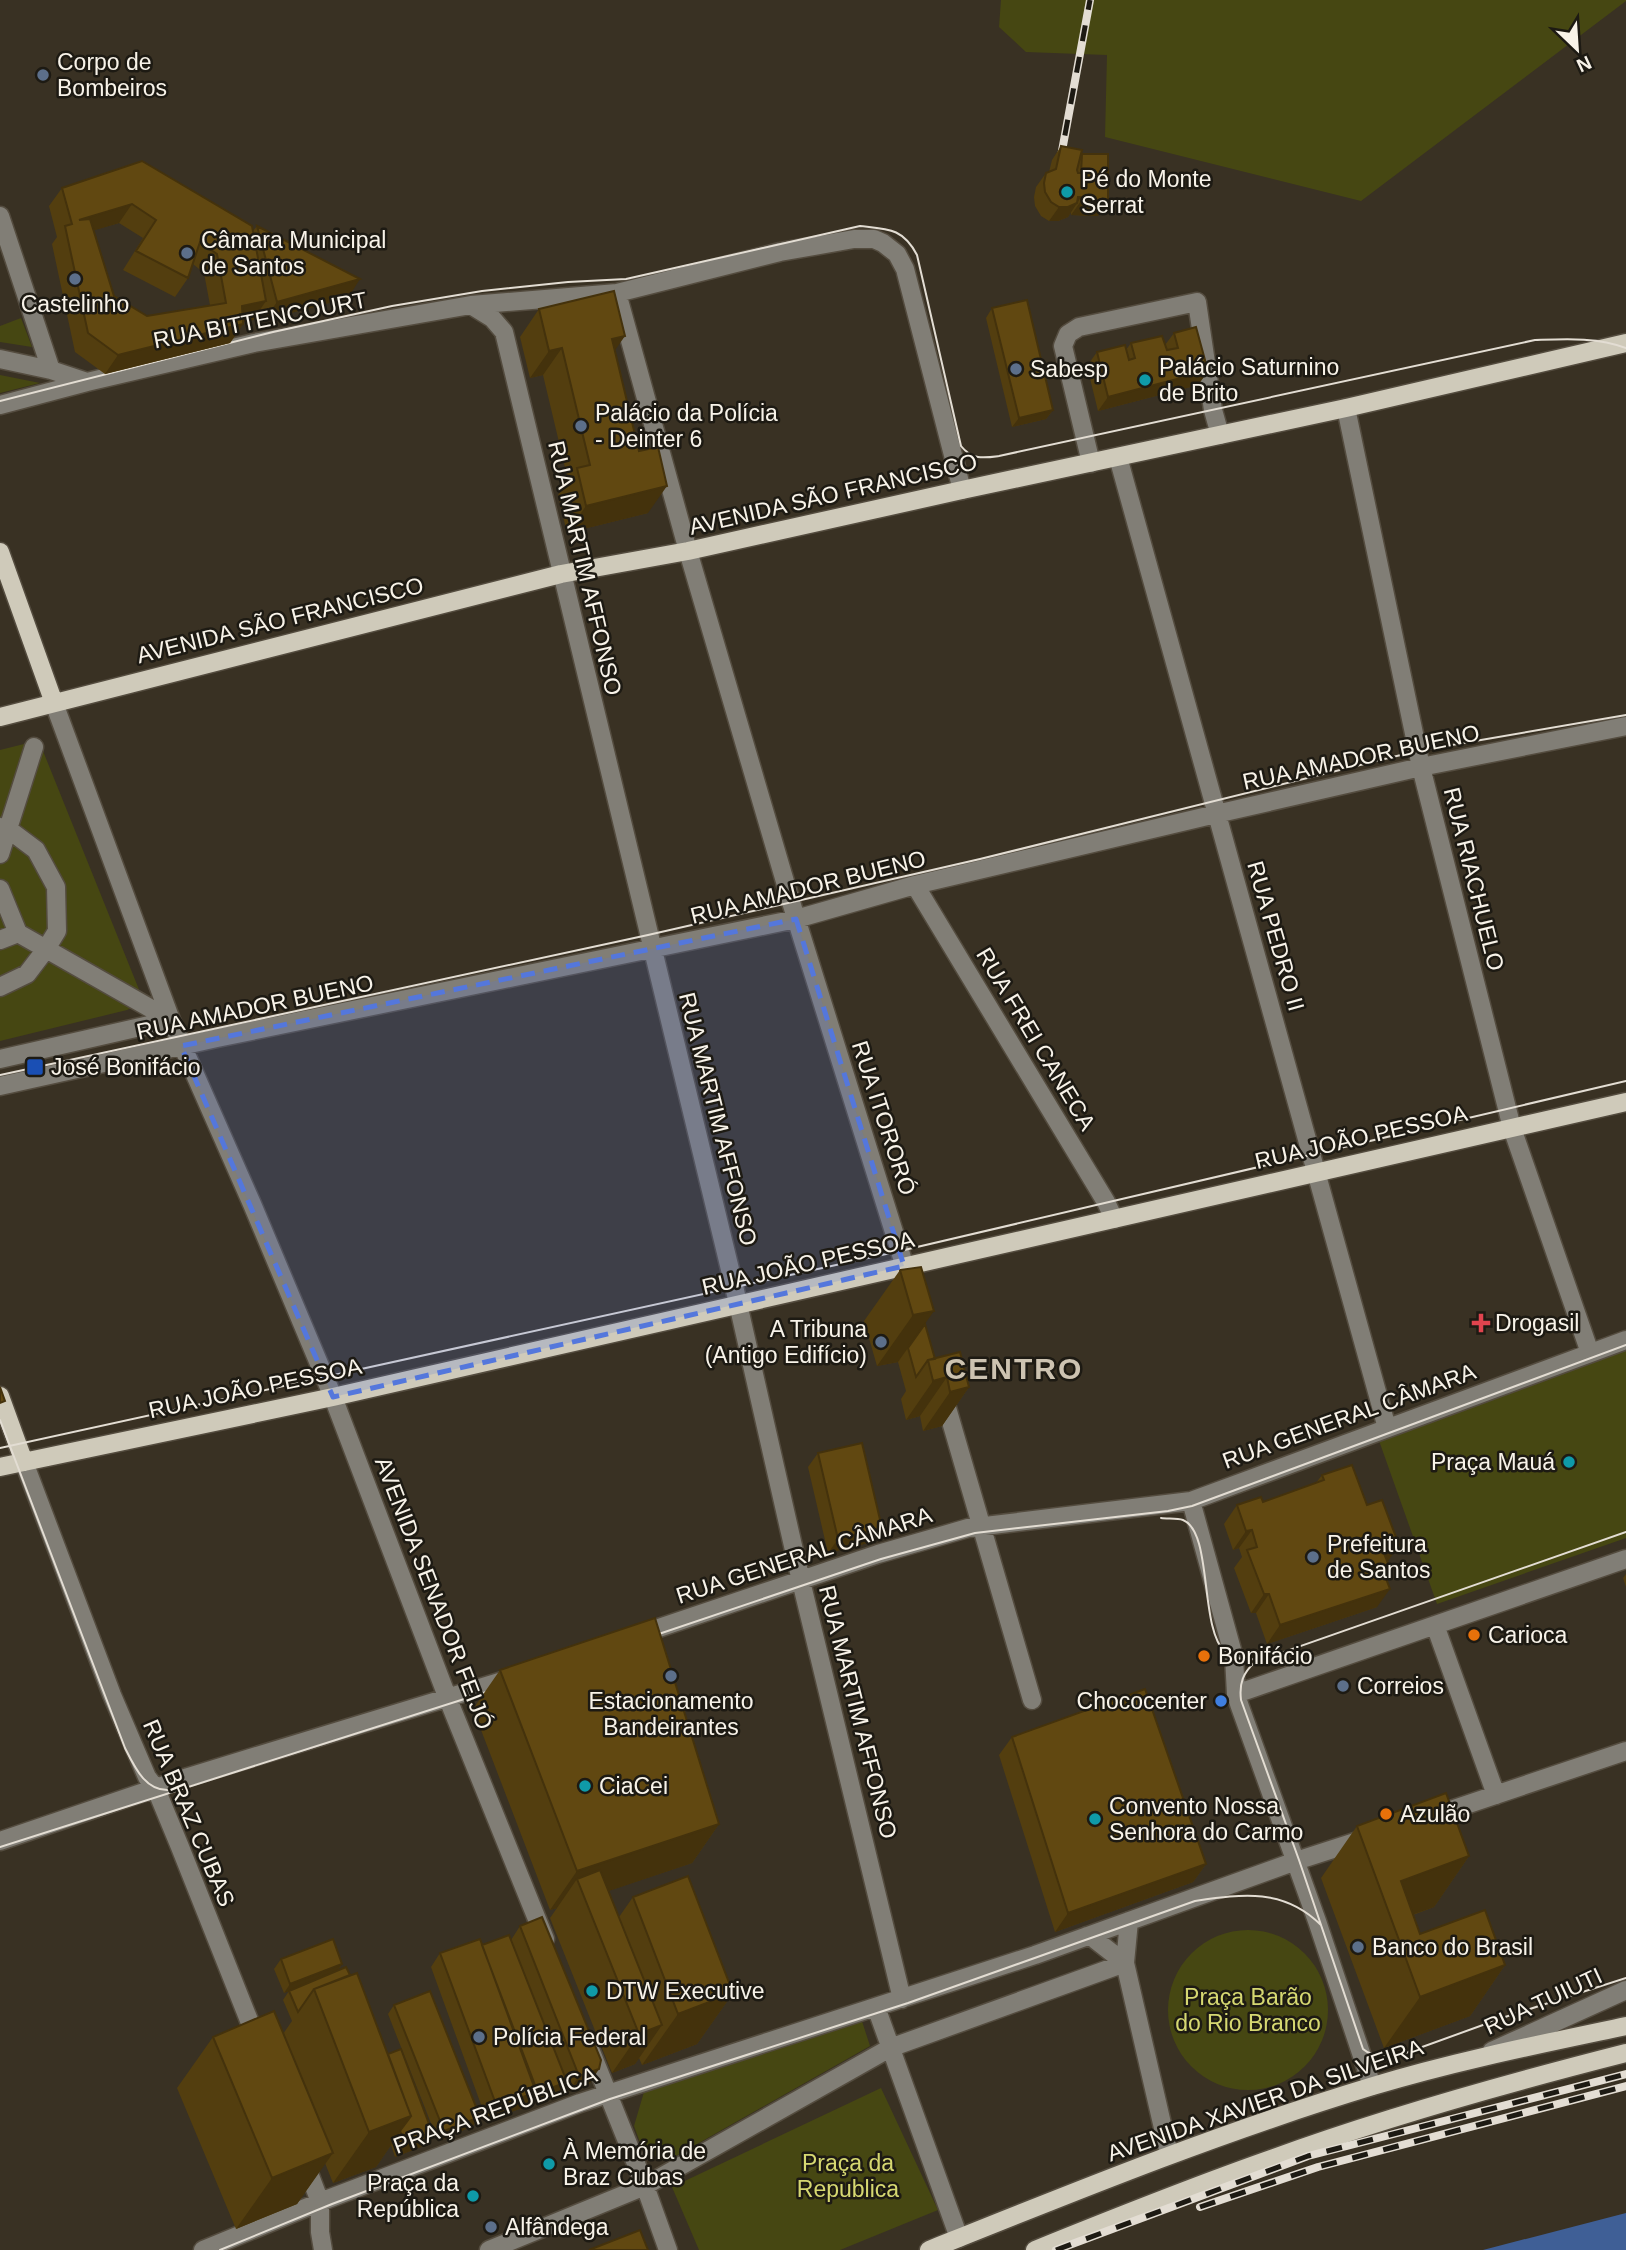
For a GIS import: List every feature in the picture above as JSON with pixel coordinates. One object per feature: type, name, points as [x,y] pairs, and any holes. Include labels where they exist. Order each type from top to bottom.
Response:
[{"type":"main road","name":"AVENIDA SÃO FRANCISCO","points":[[0,717],[561,574],[688,551],[1346,408],[1626,343]]},
{"type":"main road","points":[[0,552],[54,703]]},
{"type":"main road","name":"RUA JOÃO PESSOA","points":[[0,1468],[333,1397],[1626,1101]]},
{"type":"main road","name":"RUA BRAZ CUBAS","points":[[0,1396],[24,1462]]},
{"type":"main road","name":"AVENIDA XAVIER DA SILVEIRA","points":[[929,2250],[1169,2154],[1372,2086],[1480,2057],[1626,2026]]},
{"type":"main road","points":[[1035,2250],[1276,2157],[1510,2084],[1626,2053]]},
{"type":"street","points":[[0,216],[51,370]]},
{"type":"street","name":"RUA BITTENCOURT","points":[[0,405],[254,343],[471,305],[617,293],[780,252],[854,239],[874,239],[897,254],[905,270],[962,490]]},
{"type":"street","name":"RUA ITORORÓ","points":[[617,293],[688,551],[796,919],[912,1291]]},
{"type":"street","points":[[504,332],[508,319],[520,300]]},
{"type":"street","points":[[1091,463],[1063,346],[1068,334],[1079,327],[1197,302],[1213,410],[1220,435]]},
{"type":"street","points":[[471,305],[492,318],[504,332]]},
{"type":"street","name":"RUA MARTIM AFFONSO","points":[[504,332],[902,1999]]},
{"type":"street","points":[[0,359],[51,370],[88,382]]},
{"type":"street","name":"RUA RIACHUELO","points":[[1346,408],[1421,767],[1512,1128],[1590,1353]]},
{"type":"street","name":"RUA PEDRO II","points":[[1118,457],[1387,1427]]},
{"type":"street","name":"AVENIDA SENADOR FEIJÓ","points":[[54,703],[181,1046],[252,1204],[333,1397],[448,1699],[550,1951]]},
{"type":"street","name":"RUA AMADOR BUENO","points":[[0,1086],[796,919],[915,885],[1216,814],[1421,767],[1626,726]]},
{"type":"street","points":[[0,855],[4,828],[34,747]]},
{"type":"street","points":[[0,987],[27,974],[57,931],[56,887],[36,850],[4,828]]},
{"type":"street","name":"RUA FREI CANECA","points":[[915,885],[1114,1219]]},
{"type":"street","points":[[0,889],[18,933],[171,1020]]},
{"type":"street","points":[[0,940],[18,933]]},
{"type":"street","points":[[0,1059],[171,1020]]},
{"type":"street","name":"RUA GENERAL CÂMARA","points":[[618,1642],[878,1554],[982,1525],[1191,1501],[1626,1340]]},
{"type":"street","points":[[936,1371],[1032,1700]]},
{"type":"street","name":"RUA BRAZ CUBAS","points":[[24,1462],[112,1695],[147,1777],[156,1789],[265,2063]]},
{"type":"street","points":[[1191,1501],[1234,1657],[1236,1694],[1372,2086]]},
{"type":"street","points":[[1236,1694],[1626,1559]]},
{"type":"street","points":[[1435,1626],[1496,1795]]},
{"type":"street","points":[[0,1841],[188,1777],[448,1699],[526,1672]]},
{"type":"street","points":[[1418,1821],[1626,1751]]},
{"type":"street","name":"PRAÇA REPÚBLICA","points":[[203,2250],[320,2202],[608,2094],[902,1999],[1378,1834]]},
{"type":"street","points":[[1129,1921],[1125,1963],[1169,2154]]},
{"type":"street","points":[[1087,1936],[1125,1963]]},
{"type":"street","points":[[489,2250],[645,2186],[890,2048],[1125,1963]]},
{"type":"street","name":"RUA TUIUTI","points":[[1480,2057],[1626,1990]]},
{"type":"street","points":[[876,2007],[959,2238]]},
{"type":"street","points":[[582,2029],[668,2250]]},
{"type":"street","points":[[295,2139],[320,2202],[323,2250]]},
{"type":"highlighted area","points":[[796,919],[904,1266],[333,1397],[181,1046]]},
{"type":"green space","points":[[1001,0],[1626,1],[1361,201],[1105,137],[1107,55],[1026,52],[999,27]]},
{"type":"green space","points":[[21,318],[32,347],[0,342],[0,326]]},
{"type":"green space","points":[[0,375],[40,383],[0,393]]},
{"type":"green space","points":[[24,744],[43,751],[140,992],[139,1004],[127,1010],[0,1041],[0,750]]},
{"type":"green space","points":[[1626,1349],[1626,1538],[1437,1604],[1377,1435]]},
{"type":"green space","name":"Praça Barão do Rio Branco","points":[[1248,1930],[1279,1936],[1305,1953],[1322,1979],[1328,2010],[1322,2041],[1305,2067],[1279,2084],[1248,2090],[1217,2084],[1191,2067],[1174,2041],[1168,2010],[1174,1979],[1191,1953],[1217,1936]]},
{"type":"green space","name":"Praça da Republica","points":[[861,2018],[870,2046],[676,2156],[645,2156],[634,2126],[644,2092]]},
{"type":"green space","name":"Praça da Republica","points":[[881,2088],[938,2210],[840,2250],[699,2250],[672,2187]]},
{"type":"water","points":[[1626,2213],[1626,2250],[1483,2250]]},
{"type":"building","name":"Pé do Monte Serrat","points":[[1061,146],[1082,150],[1078,173],[1081,173],[1082,154],[1108,154],[1108,202],[1081,201],[1081,197],[1078,197],[1077,203],[1059,207],[1051,202],[1045,192],[1044,183],[1046,173],[1056,169]]},
{"type":"building","points":[[142,161],[252,226],[266,301],[242,306],[243,324],[118,355],[88,333],[65,226],[72,224],[62,188]],"holes":[[[132,204],[156,220],[136,251],[188,278],[200,242],[217,254],[226,303],[147,316],[114,296],[90,219],[79,220]]]},
{"type":"building","points":[[257,226],[360,279],[277,302]]},
{"type":"building","points":[[614,291],[625,336],[612,339],[639,451],[658,447],[667,486],[586,506],[577,468],[590,465],[562,348],[549,351],[539,309]]},
{"type":"building","name":"Sabesp","points":[[1027,300],[1053,410],[1019,418],[992,308]]},
{"type":"building","points":[[1196,327],[1208,371],[1108,397],[1097,352],[1125,345],[1129,360],[1135,358],[1131,343],[1162,336],[1167,350],[1178,348],[1174,333]]},
{"type":"building","points":[[921,1267],[934,1311],[913,1315],[900,1270]]},
{"type":"building","points":[[925,1324],[935,1359],[928,1360],[916,1377],[908,1348]]},
{"type":"building","points":[[960,1352],[969,1387],[950,1392],[947,1377],[933,1381],[928,1360]]},
{"type":"building","points":[[0,1387],[5,1401],[0,1403]]},
{"type":"building","points":[[862,1443],[882,1528],[838,1539],[818,1453]]},
{"type":"building","name":"Prefeitura de Santos","points":[[1352,1465],[1367,1505],[1382,1500],[1399,1545],[1383,1551],[1390,1568],[1383,1571],[1390,1589],[1280,1625],[1269,1594],[1264,1594],[1247,1550],[1257,1547],[1252,1530],[1246,1531],[1237,1505],[1261,1497],[1263,1502],[1324,1480],[1322,1475]]},
{"type":"building","name":"CiaCei","points":[[655,1618],[719,1824],[577,1871],[500,1670]]},
{"type":"building","name":"Convento Nossa Senhora do Carmo","points":[[1145,1689],[1206,1864],[1068,1913],[1012,1737]]},
{"type":"building","points":[[1446,1793],[1469,1856],[1401,1881],[1420,1934],[1485,1910],[1505,1965],[1420,1997],[1357,1826]]},
{"type":"building","points":[[600,1870],[662,2025],[639,2034],[577,1879]]},
{"type":"building","points":[[688,1876],[733,1993],[678,2014],[633,1897]]},
{"type":"building","points":[[542,1917],[601,2060],[599,2069],[579,2076],[520,1926]]},
{"type":"building","points":[[509,1935],[567,2082],[538,2093],[482,1945]]},
{"type":"building","points":[[333,1939],[342,1964],[290,1984],[281,1959]]},
{"type":"building","name":"Polícia Federal","points":[[480,1939],[536,2092],[497,2107],[440,1953]]},
{"type":"building","points":[[346,1967],[350,1975],[314,1989],[298,2012],[289,1991]]},
{"type":"building","points":[[357,1973],[411,2116],[369,2132],[314,1989]]},
{"type":"building","points":[[430,1991],[480,2117],[444,2131],[394,2005]]},
{"type":"building","points":[[274,2011],[333,2153],[272,2178],[213,2037]]},
{"type":"building","points":[[401,2049],[432,2132],[405,2143],[400,2131],[411,2116],[388,2054]]},
{"type":"building","points":[[640,2230],[648,2250],[589,2250]]},
{"type":"tram line","points":[[0,401],[273,332],[392,306],[482,291],[626,279],[860,226],[887,229],[900,235],[917,255],[961,446],[969,454],[979,457],[999,456],[1535,340],[1592,340],[1626,348]]},
{"type":"tram line","points":[[0,1075],[648,935],[980,859],[1417,751],[1626,715]]},
{"type":"tram line","points":[[0,1448],[900,1251],[1626,1081]]},
{"type":"tram line","points":[[641,1640],[881,1559],[975,1533],[1192,1506],[1626,1345]]},
{"type":"tram line","points":[[0,1420],[125,1748],[137,1771],[148,1783],[162,1790],[170,1790]]},
{"type":"tram line","points":[[1161,1518],[1183,1520],[1192,1528],[1199,1542],[1212,1623],[1217,1640],[1225,1652],[1238,1658],[1262,1659]]},
{"type":"tram line","points":[[1626,1532],[1255,1662],[1247,1670],[1241,1683],[1241,1700],[1363,2049],[1376,2055],[1400,2055],[1505,2017],[1626,1978]]},
{"type":"tram line","points":[[0,1847],[502,1687]]},
{"type":"tram line","points":[[220,2250],[332,2204],[610,2099],[908,2003],[1195,1901],[1246,1896],[1278,1899],[1307,1913],[1321,1925]]},
{"type":"railway","points":[[1059,167],[1090,0]]},
{"type":"railway","points":[[1056,2250],[1308,2156],[1626,2074]]},
{"type":"railway","points":[[1200,2207],[1318,2167],[1626,2086]]},
{"type":"place","name":"Corpo de Bombeiros","points":[[43,75]]},
{"type":"place","name":"Pé do Monte Serrat","points":[[1067,192]]},
{"type":"place","name":"Câmara Municipal de Santos","points":[[187,253]]},
{"type":"place","name":"Castelinho","points":[[75,279]]},
{"type":"place","name":"Sabesp","points":[[1016,369]]},
{"type":"place","name":"Palácio Saturnino de Brito","points":[[1145,380]]},
{"type":"place","name":"Palácio da Polícia - Deinter 6","points":[[581,426]]},
{"type":"place","name":"José Bonifácio","points":[[35,1067]]},
{"type":"place","name":"Drogasil","points":[[1481,1323]]},
{"type":"place","name":"A Tribuna (Antigo Edifício)","points":[[881,1342]]},
{"type":"place","name":"Praça Mauá","points":[[1569,1462]]},
{"type":"place","name":"Prefeitura de Santos","points":[[1313,1557]]},
{"type":"place","name":"Carioca","points":[[1474,1635]]},
{"type":"place","name":"Bonifácio","points":[[1204,1656]]},
{"type":"place","name":"Estacionamento Bandeirantes","points":[[671,1676]]},
{"type":"place","name":"Correios","points":[[1343,1686]]},
{"type":"place","name":"Chococenter","points":[[1221,1701]]},
{"type":"place","name":"CiaCei","points":[[585,1786]]},
{"type":"place","name":"Azulão","points":[[1386,1814]]},
{"type":"place","name":"Convento Nossa Senhora do Carmo","points":[[1095,1819]]},
{"type":"place","name":"Banco do Brasil","points":[[1358,1947]]},
{"type":"place","name":"DTW Executive","points":[[592,1991]]},
{"type":"place","name":"Polícia Federal","points":[[479,2037]]},
{"type":"place","name":"À Memória de Braz Cubas","points":[[549,2164]]},
{"type":"place","name":"Praça da República","points":[[473,2196]]},
{"type":"place","name":"Alfândega","points":[[491,2227]]},
{"type":"district","name":"CENTRO","points":[[1014,1369]]}]
